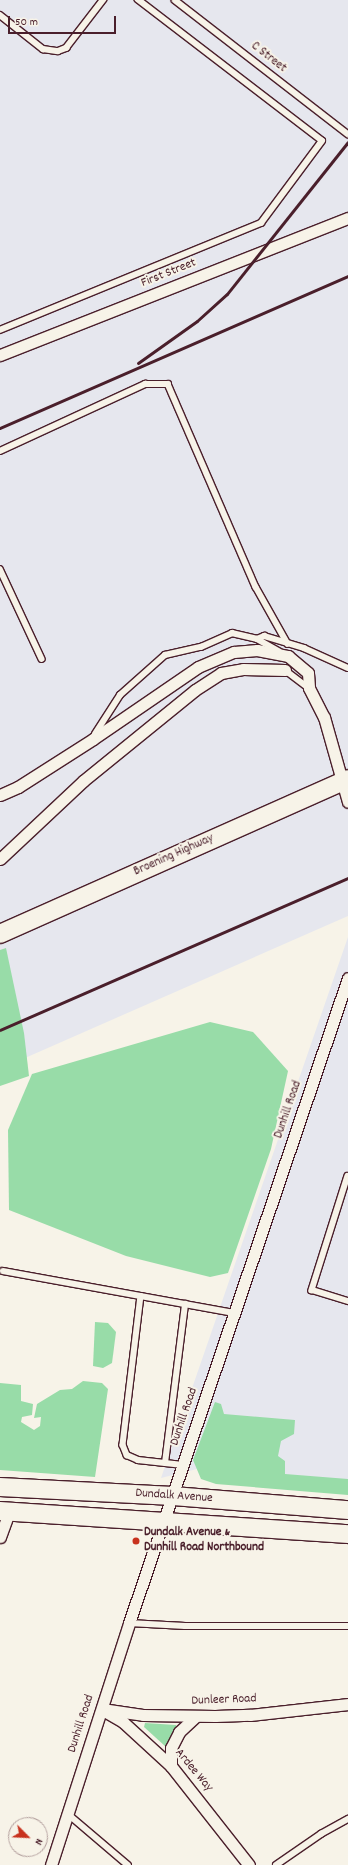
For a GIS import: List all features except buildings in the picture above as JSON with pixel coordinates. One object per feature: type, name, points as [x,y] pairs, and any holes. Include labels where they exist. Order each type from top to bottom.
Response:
[{"type":"main road","name":"Broening Highway","points":[[0,934],[345,780]]},
{"type":"main road","name":"Dundalk Avenue","points":[[0,1487],[173,1496],[348,1510]]},
{"type":"main road","name":"Dundalk Avenue","points":[[4,1512],[348,1534]]},
{"type":"street","name":"First Street","points":[[0,355],[348,218]]},
{"type":"street","points":[[0,795],[18,787],[93,739],[198,667],[234,652],[257,650],[288,656],[308,674],[310,688],[324,717],[345,780],[348,802]]},
{"type":"street","points":[[0,859],[83,782],[195,690],[221,673],[243,668],[285,670]]},
{"type":"street","name":"Dunhill Road","points":[[50,1865],[129,1623],[348,978]]},
{"type":"street","points":[[0,1537],[4,1512]]},
{"type":"street","name":"Dunleer Road","points":[[102,1709],[143,1715],[195,1717],[250,1715],[348,1704]]},
{"type":"street","name":"Ardee Way","points":[[102,1709],[123,1722],[171,1766],[249,1865]]},
{"type":"street","points":[[171,1766],[171,1748],[179,1732],[195,1717]]},
{"type":"lane","points":[[0,14],[43,49],[58,51],[66,48],[103,0]]},
{"type":"lane","points":[[0,330],[262,223],[322,141],[138,0]]},
{"type":"lane","name":"C Street","points":[[175,0],[348,134]]},
{"type":"lane","points":[[0,451],[145,384],[168,384],[256,587],[288,644]]},
{"type":"lane","points":[[0,569],[42,659]]},
{"type":"lane","points":[[93,739],[120,695],[165,655],[202,647],[232,633],[257,639],[288,656]]},
{"type":"lane","points":[[257,639],[264,636],[348,668]]},
{"type":"lane","points":[[285,670],[310,688]]},
{"type":"lane","points":[[348,1176],[312,1290],[348,1301]]},
{"type":"lane","points":[[3,1270],[235,1313]]},
{"type":"lane","points":[[141,1296],[123,1445],[127,1455],[138,1460],[183,1465]]},
{"type":"lane","points":[[165,1463],[185,1304]]},
{"type":"lane","points":[[129,1623],[185,1626],[348,1626]]},
{"type":"lane","points":[[67,1813],[128,1865]]},
{"type":"lane","points":[[276,1865],[321,1834],[348,1819]]},
{"type":"shaded area","points":[[0,0],[348,0],[348,916],[0,1069]]},
{"type":"shaded area","points":[[348,937],[348,1481],[197,1469],[161,1478]]},
{"type":"green space","points":[[6,948],[24,1033],[29,1076],[0,1086],[0,950]]},
{"type":"green space","points":[[210,1022],[253,1032],[288,1071],[271,1149],[228,1273],[210,1277],[126,1256],[9,1210],[8,1130],[32,1074]]},
{"type":"green space","points":[[95,1322],[108,1323],[116,1332],[112,1363],[103,1368],[93,1366]]},
{"type":"green space","points":[[83,1381],[102,1383],[108,1389],[95,1477],[0,1470],[0,1383],[21,1385],[21,1401],[33,1404],[32,1415],[22,1417],[21,1422],[34,1430],[40,1426],[41,1417],[34,1418],[37,1404],[60,1390],[72,1389]]},
{"type":"green space","points":[[215,1402],[221,1404],[224,1414],[295,1420],[294,1434],[281,1441],[278,1456],[285,1461],[285,1474],[348,1479],[348,1495],[216,1484],[201,1479],[193,1460]]},
{"type":"green space","points":[[145,1723],[176,1725],[177,1728],[166,1747],[144,1727]]},
{"type":"railway","points":[[138,363],[197,321],[227,294],[348,142]]},
{"type":"railway","points":[[0,428],[348,276]]},
{"type":"railway","points":[[0,1030],[348,878]]},
{"type":"place","name":"Dundalk Avenue & Dunhill Road Northbound","points":[[136,1541]]}]
